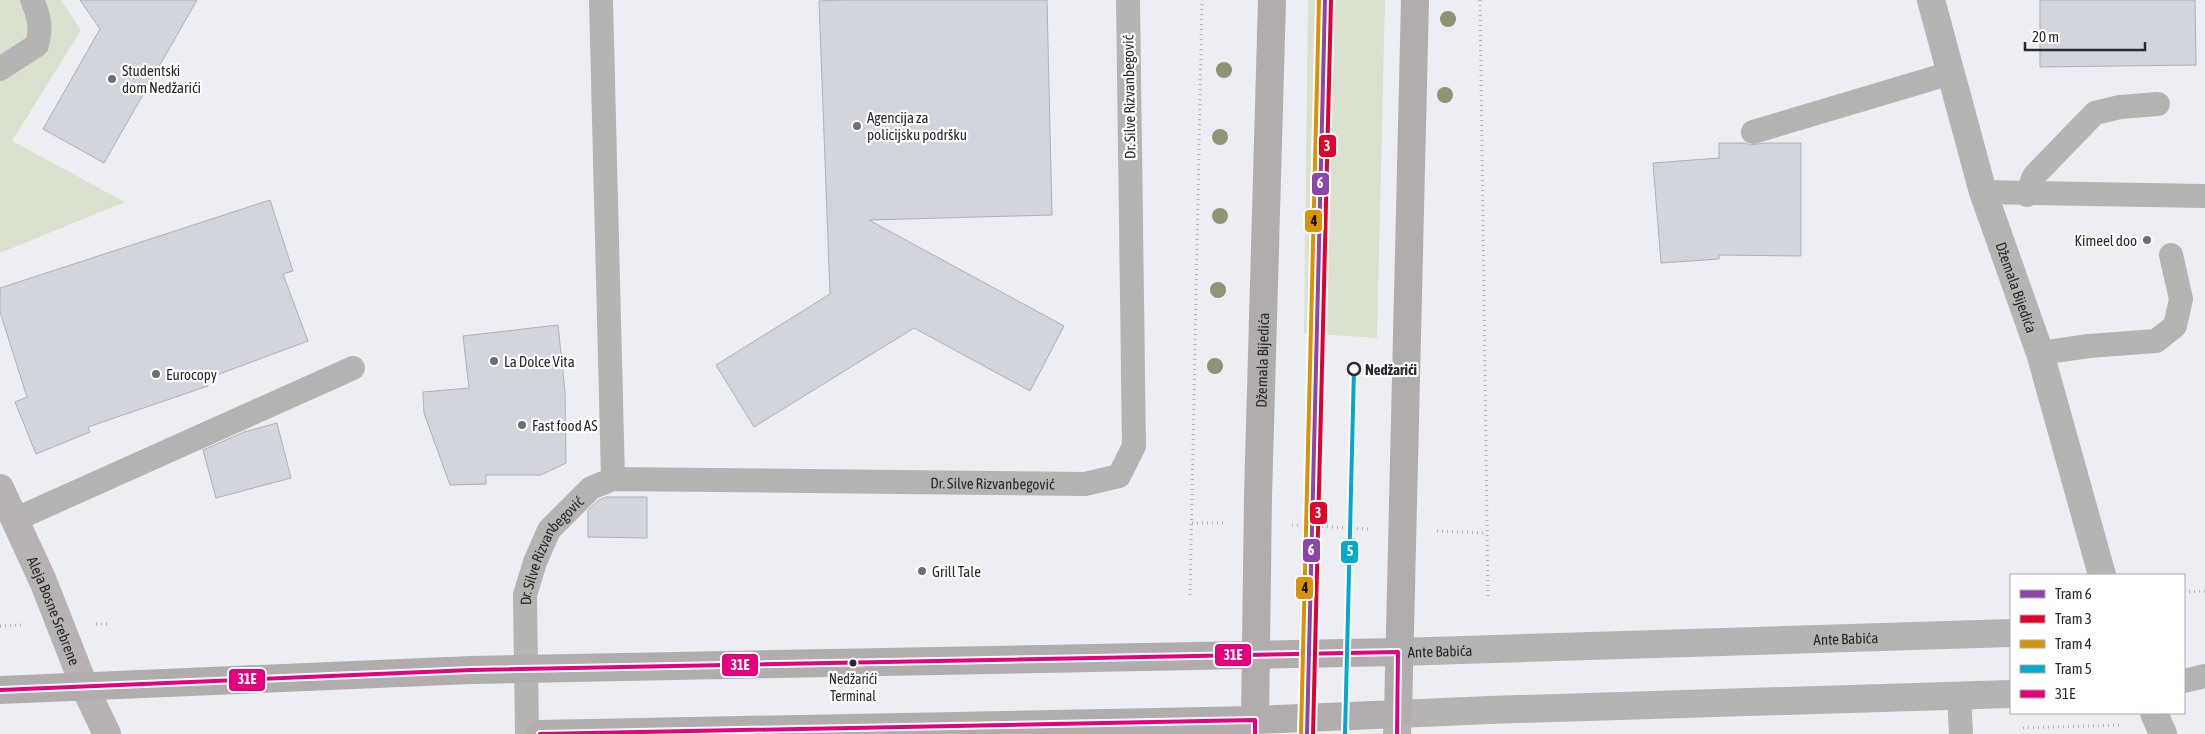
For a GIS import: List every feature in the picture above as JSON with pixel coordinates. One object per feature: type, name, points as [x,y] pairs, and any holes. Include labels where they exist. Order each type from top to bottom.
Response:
[{"type":"main road","name":"Džemala Bijedića","points":[[1255,727],[1258,524],[1272,0]]},
{"type":"main road","points":[[540,734],[1398,724],[1398,652],[1415,0]]},
{"type":"main road","name":"Ante Babića","points":[[0,690],[85,688],[377,673],[1398,652]]},
{"type":"street","name":"Džemala Bijedića","points":[[1931,0],[1983,192],[2040,353],[2102,574]]},
{"type":"street","name":"Aleja Bosne Srebrene","points":[[0,488],[43,581],[85,688],[107,734]]},
{"type":"street","name":"Ante Babića","points":[[1398,652],[2010,633]]},
{"type":"street","points":[[1398,724],[1499,710],[2010,694]]},
{"type":"street","points":[[2154,714],[2162,734]]},
{"type":"lane","points":[[0,69],[37,45],[41,32],[40,17],[32,0]]},
{"type":"lane","points":[[601,0],[613,479]]},
{"type":"lane","name":"Dr. Silve Rizvanbegović","points":[[527,734],[525,595],[535,562],[549,530],[591,488],[613,479],[1085,484],[1118,476],[1134,446],[1128,0]]},
{"type":"lane","points":[[1753,132],[1951,73]]},
{"type":"lane","points":[[2027,194],[2034,176],[2095,113],[2120,107],[2158,104]]},
{"type":"lane","points":[[1983,192],[2205,196]]},
{"type":"lane","points":[[2040,353],[2089,346],[2156,341],[2175,326],[2181,299],[2171,254]]},
{"type":"lane","points":[[14,520],[352,368]]},
{"type":"lane","points":[[2185,681],[2205,676]]},
{"type":"lane","points":[[1959,696],[1961,734]]},
{"type":"path","points":[[1190,595],[1202,0]]},
{"type":"path","points":[[1480,0],[1488,596]]},
{"type":"path","points":[[1192,523],[1486,532]]},
{"type":"path","points":[[2185,592],[2205,591]]},
{"type":"green space","points":[[0,0],[61,0],[81,30],[12,141],[125,202],[0,253]]},
{"type":"green space","points":[[1308,0],[1385,0],[1377,338],[1304,333]]},
{"type":"building","name":"Studentski dom Nedžarići","points":[[80,0],[197,0],[104,163],[43,129],[100,29]]},
{"type":"building","points":[[1047,0],[1052,215],[869,220],[1064,326],[1030,391],[914,328],[754,427],[716,365],[830,294],[819,1]]},
{"type":"building","points":[[2040,0],[2195,0],[2196,65],[2040,67]]},
{"type":"building","points":[[1719,143],[1745,143],[1750,145],[1801,143],[1801,256],[1719,255],[1719,259],[1661,263],[1653,163],[1719,158]]},
{"type":"building","points":[[270,200],[293,271],[283,274],[308,341],[206,379],[208,386],[88,427],[90,432],[36,454],[15,402],[27,397],[0,312],[0,288]]},
{"type":"building","points":[[558,325],[565,392],[566,463],[541,475],[486,475],[486,484],[450,485],[424,413],[423,392],[469,388],[463,336]]},
{"type":"building","points":[[277,423],[291,478],[216,498],[203,450],[244,432]]},
{"type":"building","points":[[606,497],[647,497],[647,538],[588,537],[588,510],[599,500]]},
{"type":"tram line","name":"4","points":[[1301,734],[1319,0]]},
{"type":"tram line","name":"6","points":[[1307,734],[1325,0]]},
{"type":"tram line","name":"3","points":[[1313,734],[1331,0]]},
{"type":"tram line","name":"5","points":[[1345,734],[1354,369]]},
{"type":"transit line","name":"31E","points":[[0,690],[471,670],[1398,652],[1397,734]]},
{"type":"transit line","name":"31E","points":[[540,734],[1255,720],[1255,734]]},
{"type":"place","name":"Studentski dom Nedžarići","points":[[112,79]]},
{"type":"place","name":"Agencija za policijsku podršku","points":[[857,126]]},
{"type":"place","name":"Kimeel doo","points":[[2147,240]]},
{"type":"place","name":"La Dolce Vita","points":[[494,361]]},
{"type":"place","name":"Nedžarići","points":[[1354,369]]},
{"type":"place","name":"Eurocopy","points":[[156,374]]},
{"type":"place","name":"Fast food AS","points":[[522,425]]},
{"type":"place","name":"Grill Tale","points":[[922,571]]},
{"type":"place","name":"Nedžarići Terminal","points":[[853,663]]}]
